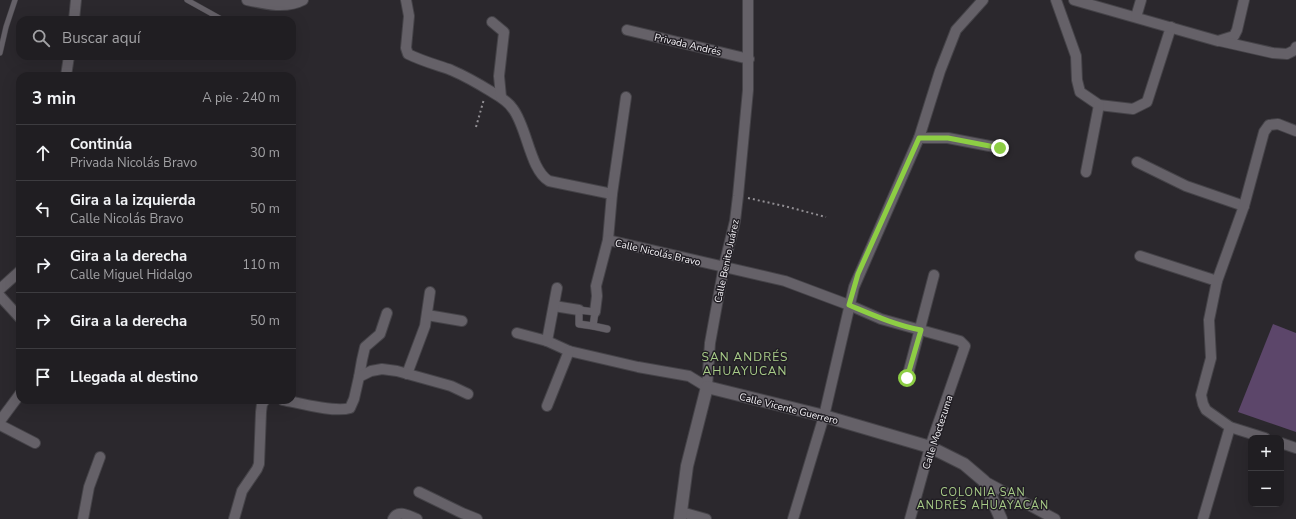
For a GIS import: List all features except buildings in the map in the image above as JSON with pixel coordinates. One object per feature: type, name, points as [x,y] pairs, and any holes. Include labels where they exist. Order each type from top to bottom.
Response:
[{"type":"street","points":[[74,16],[76,0]]},
{"type":"street","points":[[247,0],[280,5],[298,3],[304,0]]},
{"type":"street","points":[[406,0],[409,16],[406,48],[408,54],[453,71],[501,97],[513,108],[520,121],[538,170],[543,178],[549,182],[612,194]]},
{"type":"street","name":"Calle Benito Juárez","points":[[680,516],[687,466],[707,387],[710,343],[724,266],[735,221],[748,90],[748,0]]},
{"type":"street","points":[[793,519],[824,416],[849,305],[858,274],[919,138],[940,71],[956,30],[983,0]]},
{"type":"street","points":[[1056,0],[1076,56],[1077,80],[1080,92],[1099,105],[1133,109],[1147,102],[1171,27]]},
{"type":"street","points":[[1074,0],[1218,40],[1273,53],[1287,54],[1295,50],[1296,47]]},
{"type":"street","points":[[1136,17],[1141,0]]},
{"type":"street","points":[[1218,40],[1234,36],[1237,30],[1244,0]]},
{"type":"street","points":[[492,22],[504,32],[499,76],[501,97]]},
{"type":"street","name":"Privada Andrés","points":[[627,30],[749,59]]},
{"type":"street","points":[[67,72],[68,60]]},
{"type":"street","name":"Calle Nicolás Bravo","points":[[626,96],[612,194],[608,240],[785,281],[849,305],[881,319],[905,327],[960,341],[965,346]]},
{"type":"street","points":[[1086,172],[1099,105]]},
{"type":"street","points":[[1255,435],[1230,427],[1206,410],[1203,404],[1201,395],[1211,358],[1209,320],[1217,282],[1244,206],[1264,132],[1269,125],[1278,124],[1296,131]]},
{"type":"street","points":[[919,138],[948,138],[1000,148]]},
{"type":"street","points":[[1137,162],[1186,186],[1244,206]]},
{"type":"street","points":[[593,326],[597,296],[596,286],[608,240]]},
{"type":"street","points":[[1140,256],[1217,282]]},
{"type":"street","points":[[0,289],[16,275]]},
{"type":"street","points":[[907,378],[921,330],[934,275]]},
{"type":"street","points":[[547,341],[557,288]]},
{"type":"street","points":[[407,374],[425,326],[428,315],[430,292]]},
{"type":"street","points":[[0,296],[16,314]]},
{"type":"street","points":[[554,306],[595,312]]},
{"type":"street","points":[[579,310],[579,324],[607,329]]},
{"type":"street","points":[[296,402],[344,410],[350,408],[354,398],[366,347],[380,334],[387,313]]},
{"type":"street","points":[[428,315],[462,321]]},
{"type":"street","name":"Calle Vicente Guerrero","points":[[517,333],[547,341],[569,351],[638,368],[689,376],[707,387],[824,416],[930,447],[964,464],[984,481],[1001,519]]},
{"type":"street","name":"Calle Moctezuma","points":[[910,519],[930,447],[965,346]]},
{"type":"street","points":[[547,406],[569,351]]},
{"type":"street","points":[[359,377],[371,371],[382,369],[451,386],[468,394]]},
{"type":"street","points":[[0,421],[16,399]]},
{"type":"street","points":[[234,519],[242,491],[259,464],[262,404]]},
{"type":"street","points":[[0,425],[35,443]]},
{"type":"street","points":[[1203,519],[1230,427]]},
{"type":"street","points":[[1284,444],[1296,448]]},
{"type":"street","points":[[83,519],[89,488],[100,457]]},
{"type":"street","points":[[984,481],[1055,519]]},
{"type":"street","points":[[419,492],[461,516],[477,519]]},
{"type":"street","points":[[393,519],[395,515],[399,513],[403,513],[417,519]]},
{"type":"street","points":[[680,516],[706,519]]},
{"type":"lane","points":[[0,53],[6,27],[15,0]]},
{"type":"lane","points":[[187,0],[216,16]]},
{"type":"path","points":[[476,126],[486,88]]},
{"type":"path","points":[[738,196],[826,217]]},
{"type":"shaded area","points":[[1273,324],[1296,333],[1296,432],[1238,412]]},
{"type":"district","name":"SAN ANDRÉS AHUAYUCAN","points":[[745,364]]},
{"type":"district","name":"COLONIA SAN ANDRÉS AHUAYACÁN","points":[[983,498]]},
{"type":"route","points":[[907,378],[921,330],[905,327],[881,319],[849,305],[858,274],[919,138],[948,138],[1000,148]]}]
